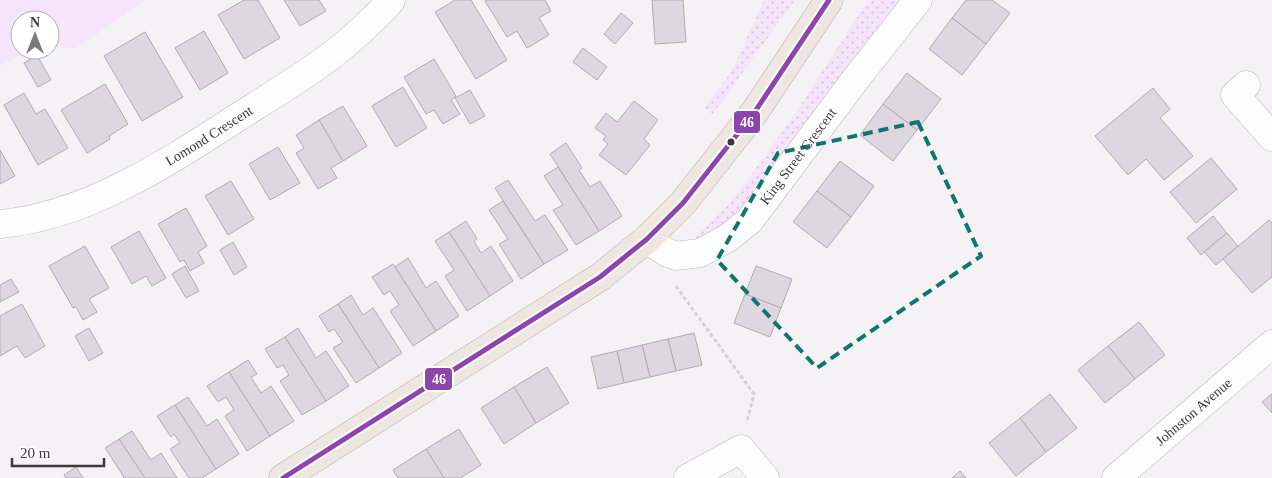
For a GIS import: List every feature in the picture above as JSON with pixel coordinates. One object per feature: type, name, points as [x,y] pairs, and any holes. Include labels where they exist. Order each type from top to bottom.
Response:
[{"type":"main road","points":[[282,478],[600,277],[647,239],[683,203],[754,113],[829,0]]},
{"type":"street","name":"Lomond Crescent","points":[[0,224],[59,212],[116,189],[168,162],[296,81],[353,40],[391,0]]},
{"type":"street","name":"King Street Crescent","points":[[676,256],[700,253],[728,238],[750,220],[855,80],[918,0]]},
{"type":"street","points":[[1246,85],[1236,95],[1272,137]]},
{"type":"street","points":[[647,239],[666,252],[676,256]]},
{"type":"street","name":"Johnston Avenue","points":[[1116,478],[1272,344]]},
{"type":"street","points":[[688,478],[741,449],[765,478]]},
{"type":"path","points":[[676,256],[673,281],[754,394],[741,449]]},
{"type":"highlighted area","points":[[918,122],[981,256],[817,368],[717,260],[778,153]]},
{"type":"shaded area","points":[[0,0],[146,0],[75,49],[60,46],[60,10],[10,10],[10,60],[0,66]]},
{"type":"shaded area","points":[[764,0],[795,0],[713,114],[704,108],[732,71]]},
{"type":"shaded area","points":[[868,0],[908,0],[759,193],[726,225],[702,240],[694,240],[735,197],[795,114]]},
{"type":"building","points":[[244,0],[258,0],[280,38],[244,59],[218,15]]},
{"type":"building","points":[[284,0],[319,0],[326,11],[300,26]]},
{"type":"building","points":[[455,0],[471,0],[507,60],[476,79],[435,12]]},
{"type":"building","points":[[545,0],[551,11],[539,18],[549,35],[527,48],[517,31],[507,37],[485,1]]},
{"type":"building","points":[[652,0],[683,0],[686,42],[655,44]]},
{"type":"building","points":[[966,0],[992,0],[1010,13],[986,44],[952,18]]},
{"type":"building","points":[[621,13],[633,23],[615,44],[604,34]]},
{"type":"building","points":[[952,18],[986,44],[962,75],[929,49]]},
{"type":"building","points":[[204,31],[228,73],[200,90],[175,48]]},
{"type":"building","points":[[145,32],[183,97],[142,121],[104,56]]},
{"type":"building","points":[[583,48],[607,67],[597,80],[573,62]]},
{"type":"building","points":[[434,59],[456,96],[451,100],[460,114],[443,124],[434,110],[426,114],[404,77]]},
{"type":"building","points":[[29,60],[40,60],[51,80],[38,87],[24,63]]},
{"type":"building","points":[[907,73],[941,99],[917,130],[883,104]]},
{"type":"building","points":[[105,84],[128,124],[109,136],[110,139],[87,153],[61,110]]},
{"type":"building","points":[[403,87],[427,128],[396,147],[372,106]]},
{"type":"building","points":[[1153,88],[1170,109],[1160,118],[1193,156],[1164,180],[1146,159],[1128,175],[1095,136]]},
{"type":"building","points":[[470,90],[485,116],[470,124],[455,98]]},
{"type":"building","points":[[24,93],[36,114],[45,109],[68,148],[38,165],[4,105]]},
{"type":"building","points":[[634,101],[658,120],[644,139],[650,145],[626,175],[599,155],[608,144],[603,140],[606,136],[595,128],[606,113],[617,122]]},
{"type":"building","points":[[883,104],[917,130],[893,161],[860,135]]},
{"type":"building","points":[[343,106],[367,146],[343,161],[319,120]]},
{"type":"building","points":[[319,120],[343,161],[331,168],[337,178],[318,189],[296,153],[304,148],[296,135]]},
{"type":"building","points":[[566,143],[582,168],[579,170],[590,187],[600,181],[622,216],[599,231],[550,154]]},
{"type":"building","points":[[278,147],[300,183],[270,200],[249,164]]},
{"type":"building","points":[[0,150],[15,176],[0,184]]},
{"type":"building","points":[[1211,158],[1237,189],[1196,223],[1170,192]]},
{"type":"building","points":[[840,161],[874,186],[851,217],[817,191]]},
{"type":"building","points":[[558,167],[599,231],[576,245],[553,210],[563,205],[544,176]]},
{"type":"building","points":[[508,180],[535,221],[545,215],[568,250],[544,264],[495,188]]},
{"type":"building","points":[[231,181],[254,219],[228,235],[205,196]]},
{"type":"building","points":[[817,191],[851,217],[827,248],[793,222]]},
{"type":"building","points":[[503,201],[544,264],[521,279],[499,244],[508,239],[489,210]]},
{"type":"building","points":[[186,208],[207,246],[198,252],[204,263],[190,271],[184,260],[180,262],[158,224]]},
{"type":"building","points":[[1213,216],[1227,233],[1201,255],[1187,238]]},
{"type":"building","points":[[1269,220],[1272,223],[1272,277],[1252,293],[1223,259]]},
{"type":"building","points":[[466,221],[477,239],[474,241],[481,253],[491,246],[513,281],[490,296],[449,232]]},
{"type":"building","points":[[139,231],[166,278],[152,286],[146,276],[132,284],[111,247]]},
{"type":"building","points":[[449,232],[490,296],[467,311],[445,276],[454,270],[435,241]]},
{"type":"building","points":[[1227,233],[1238,246],[1216,265],[1204,252]]},
{"type":"building","points":[[233,242],[247,267],[234,275],[220,250]]},
{"type":"building","points":[[85,246],[109,288],[89,299],[97,312],[83,320],[76,307],[73,308],[49,266]]},
{"type":"building","points":[[408,258],[426,288],[436,281],[459,316],[436,331],[395,267]]},
{"type":"building","points":[[393,264],[436,331],[413,346],[390,311],[399,305],[390,291],[384,295],[372,277]]},
{"type":"building","points":[[185,266],[199,291],[186,298],[172,274]]},
{"type":"building","points":[[756,266],[792,279],[781,308],[745,294]]},
{"type":"building","points":[[11,279],[19,292],[0,302],[0,285]]},
{"type":"building","points":[[745,294],[781,308],[770,337],[734,323]]},
{"type":"building","points":[[351,295],[363,315],[373,308],[402,353],[379,368],[338,304]]},
{"type":"building","points":[[22,304],[45,346],[25,358],[17,346],[0,356],[0,316]]},
{"type":"building","points":[[338,304],[379,368],[356,383],[333,348],[343,342],[334,329],[329,332],[319,316]]},
{"type":"building","points":[[1139,322],[1165,355],[1135,379],[1108,346]]},
{"type":"building","points":[[89,328],[103,353],[89,361],[75,336]]},
{"type":"building","points":[[298,328],[316,358],[326,351],[349,386],[326,401],[285,337]]},
{"type":"building","points":[[694,333],[702,365],[676,371],[668,339]]},
{"type":"building","points":[[285,337],[326,401],[302,415],[280,381],[289,375],[283,365],[277,368],[265,349]]},
{"type":"building","points":[[668,339],[676,371],[650,377],[642,345]]},
{"type":"building","points":[[642,345],[650,377],[624,383],[617,351]]},
{"type":"building","points":[[1108,346],[1135,379],[1105,403],[1078,370]]},
{"type":"building","points":[[617,351],[624,383],[598,389],[591,357]]},
{"type":"building","points":[[248,360],[257,374],[251,377],[261,393],[271,386],[294,421],[270,436],[229,372]]},
{"type":"building","points":[[547,367],[569,403],[536,423],[514,387]]},
{"type":"building","points":[[229,372],[270,436],[247,451],[225,416],[234,410],[226,397],[218,402],[207,386]]},
{"type":"building","points":[[514,387],[536,423],[504,444],[481,408]]},
{"type":"building","points":[[1050,394],[1077,428],[1046,452],[1020,418]]},
{"type":"building","points":[[1272,394],[1272,413],[1262,402]]},
{"type":"building","points":[[188,397],[207,426],[217,419],[239,454],[216,469],[175,405]]},
{"type":"building","points":[[175,405],[216,469],[202,478],[189,478],[170,449],[180,443],[174,434],[171,437],[157,416]]},
{"type":"building","points":[[1020,418],[1046,452],[1016,476],[989,443]]},
{"type":"building","points":[[459,429],[481,465],[460,478],[444,478],[426,449]]},
{"type":"building","points":[[132,431],[151,460],[161,453],[177,478],[145,478],[119,439]]},
{"type":"building","points":[[119,439],[145,478],[123,478],[105,448]]},
{"type":"building","points":[[426,449],[444,478],[398,478],[393,470]]},
{"type":"building","points":[[76,467],[83,478],[66,478],[64,475]]},
{"type":"building","points":[[960,471],[966,478],[952,478]]},
{"type":"transit line","name":"46","points":[[283,478],[600,277],[647,239],[683,203],[754,113],[829,0]]}]
